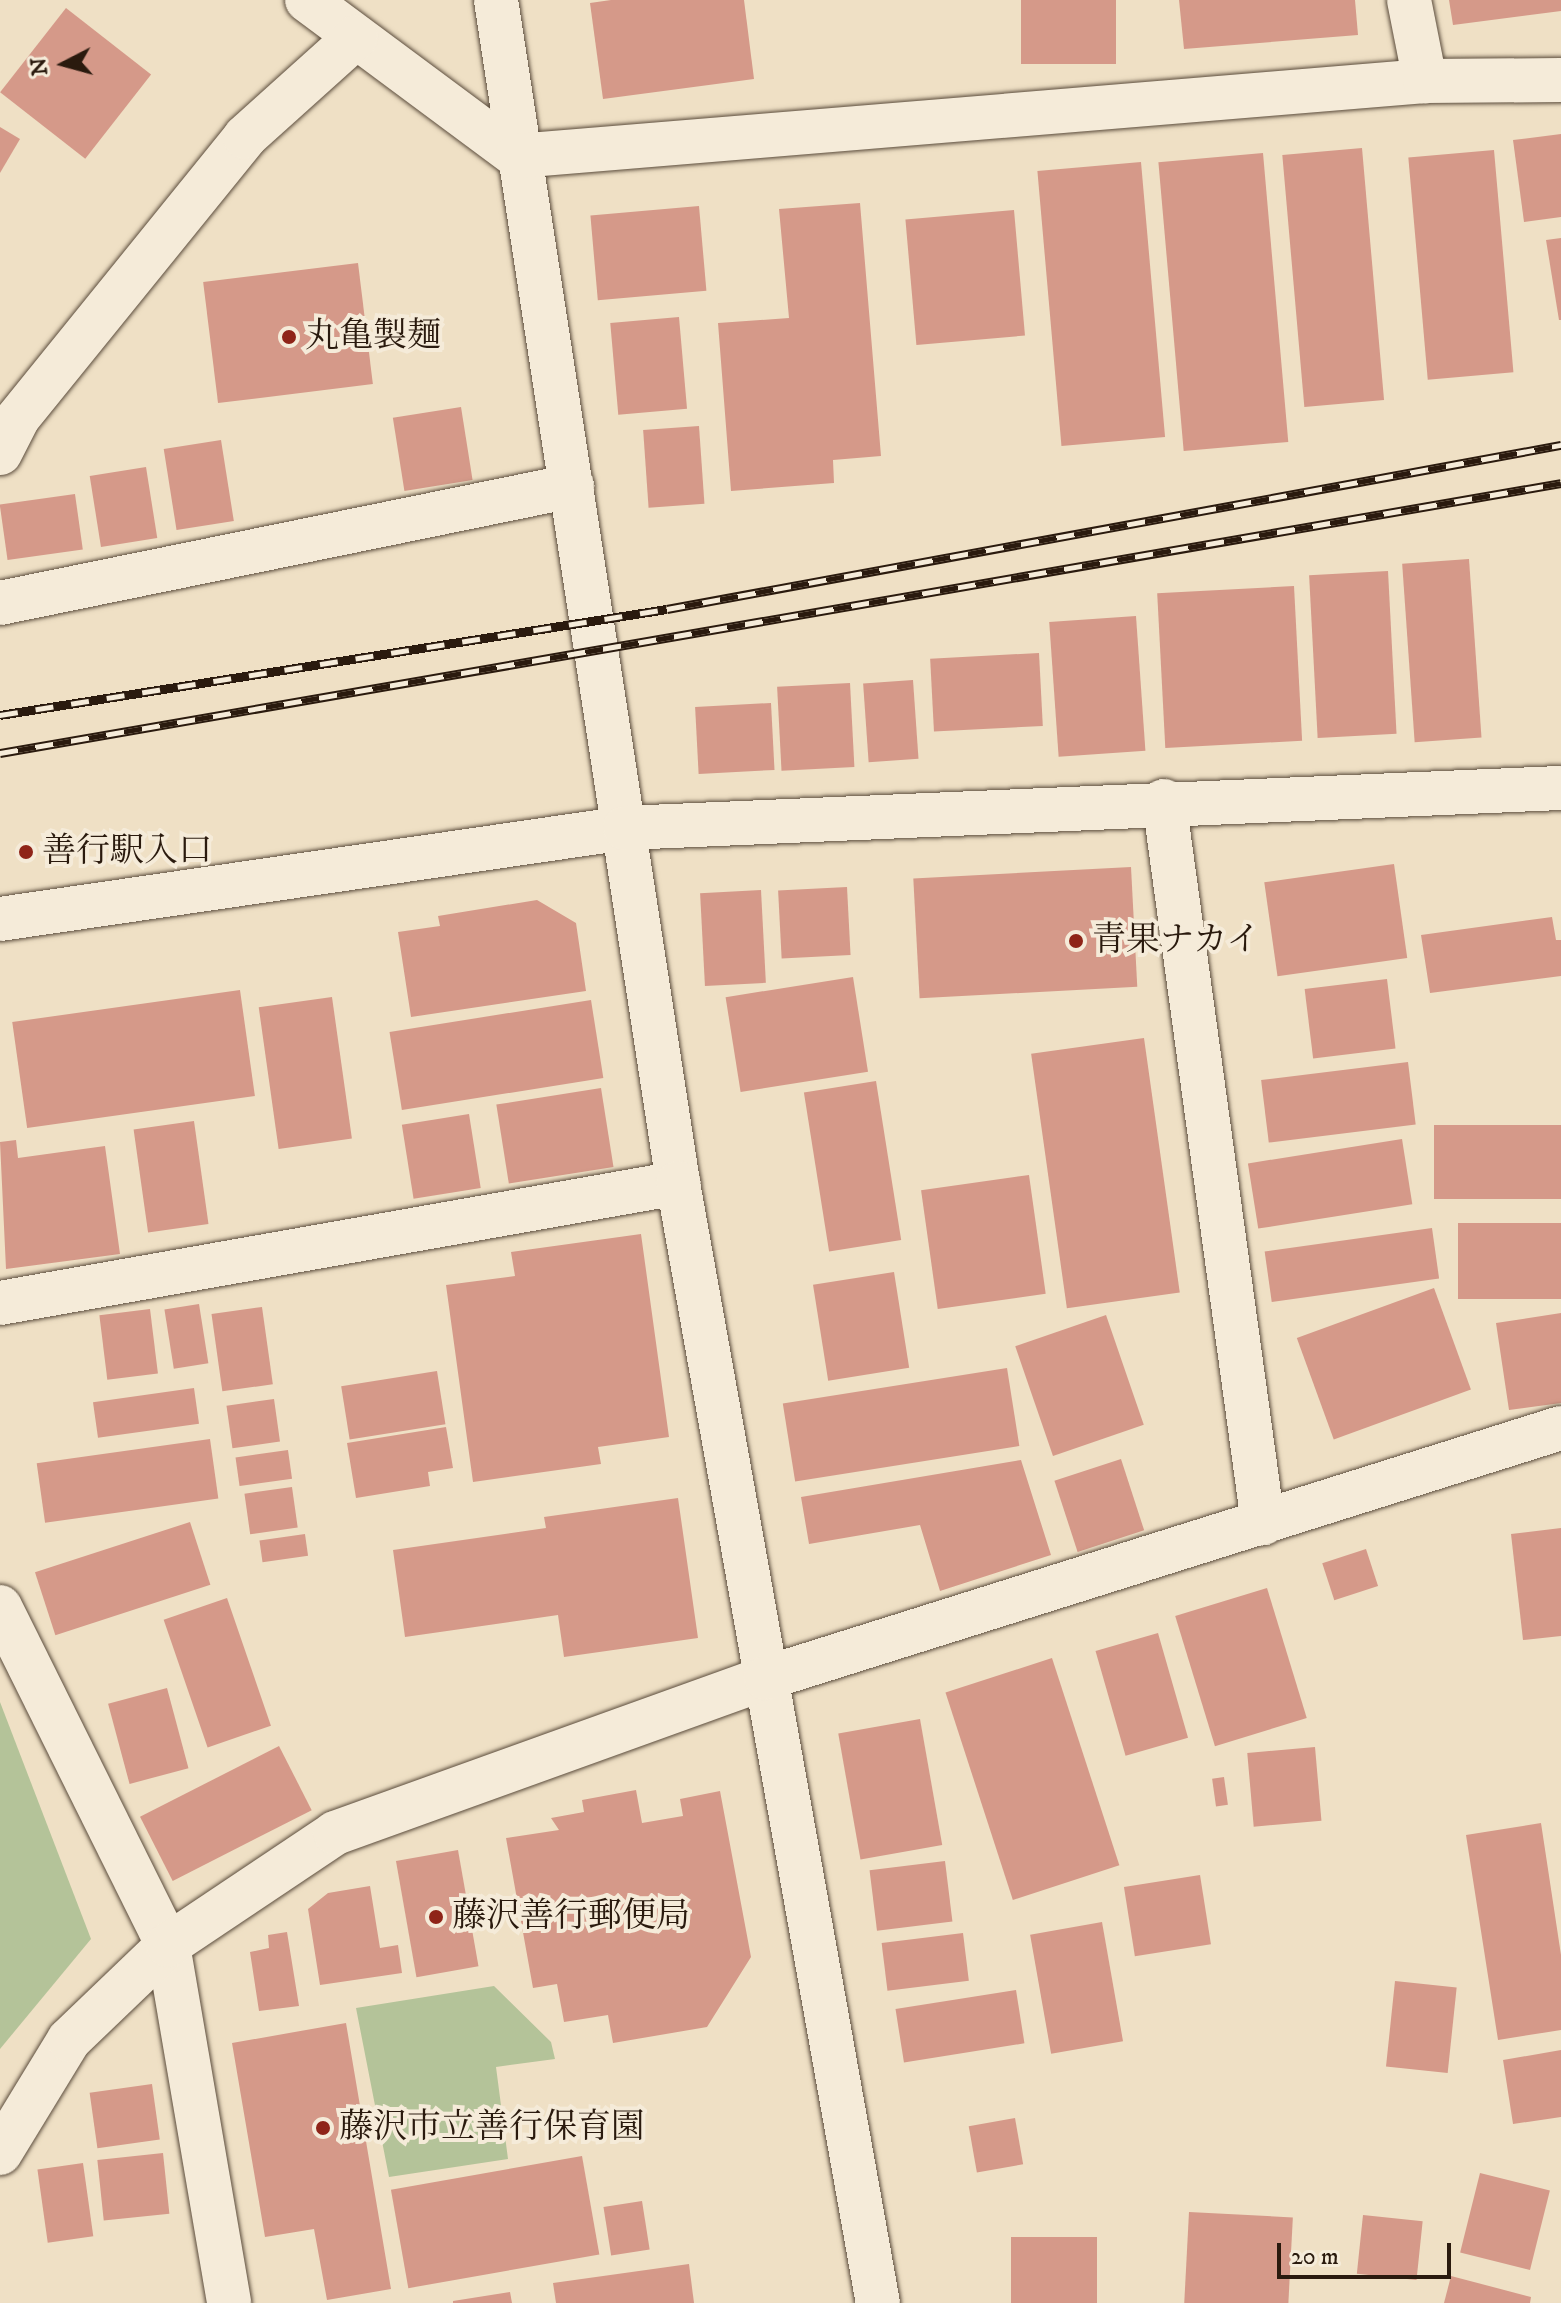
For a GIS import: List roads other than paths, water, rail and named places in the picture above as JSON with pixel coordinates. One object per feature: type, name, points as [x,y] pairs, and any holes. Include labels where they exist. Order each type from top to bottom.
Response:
[{"type":"street","points":[[307,0],[517,156],[1425,81],[1561,80]]},
{"type":"street","points":[[496,0],[517,156],[572,486],[678,1183],[878,2303]]},
{"type":"street","points":[[1409,0],[1425,81]]},
{"type":"street","points":[[0,453],[17,419],[245,137],[356,37]]},
{"type":"street","points":[[0,603],[572,486]]},
{"type":"street","points":[[0,919],[625,828],[1164,801],[1561,788]]},
{"type":"street","points":[[1164,801],[1263,1523]]},
{"type":"street","points":[[0,1303],[678,1183]]},
{"type":"street","points":[[0,2153],[69,2040],[168,1945],[335,1833],[766,1678],[1561,1428]]},
{"type":"street","points":[[0,1607],[168,1945],[229,2303]]},
{"type":"railway","points":[[0,715],[667,609],[1561,445]]},
{"type":"railway","points":[[0,753],[1561,483]]},
{"type":"place","name":"丸亀製麺","points":[[289,337]]},
{"type":"place","name":"善行駅入口","points":[[26,852]]},
{"type":"place","name":"青果ナカイ","points":[[1076,941]]},
{"type":"place","name":"藤沢善行郵便局","points":[[436,1917]]},
{"type":"place","name":"藤沢市立善行保育園","points":[[323,2128]]}]
